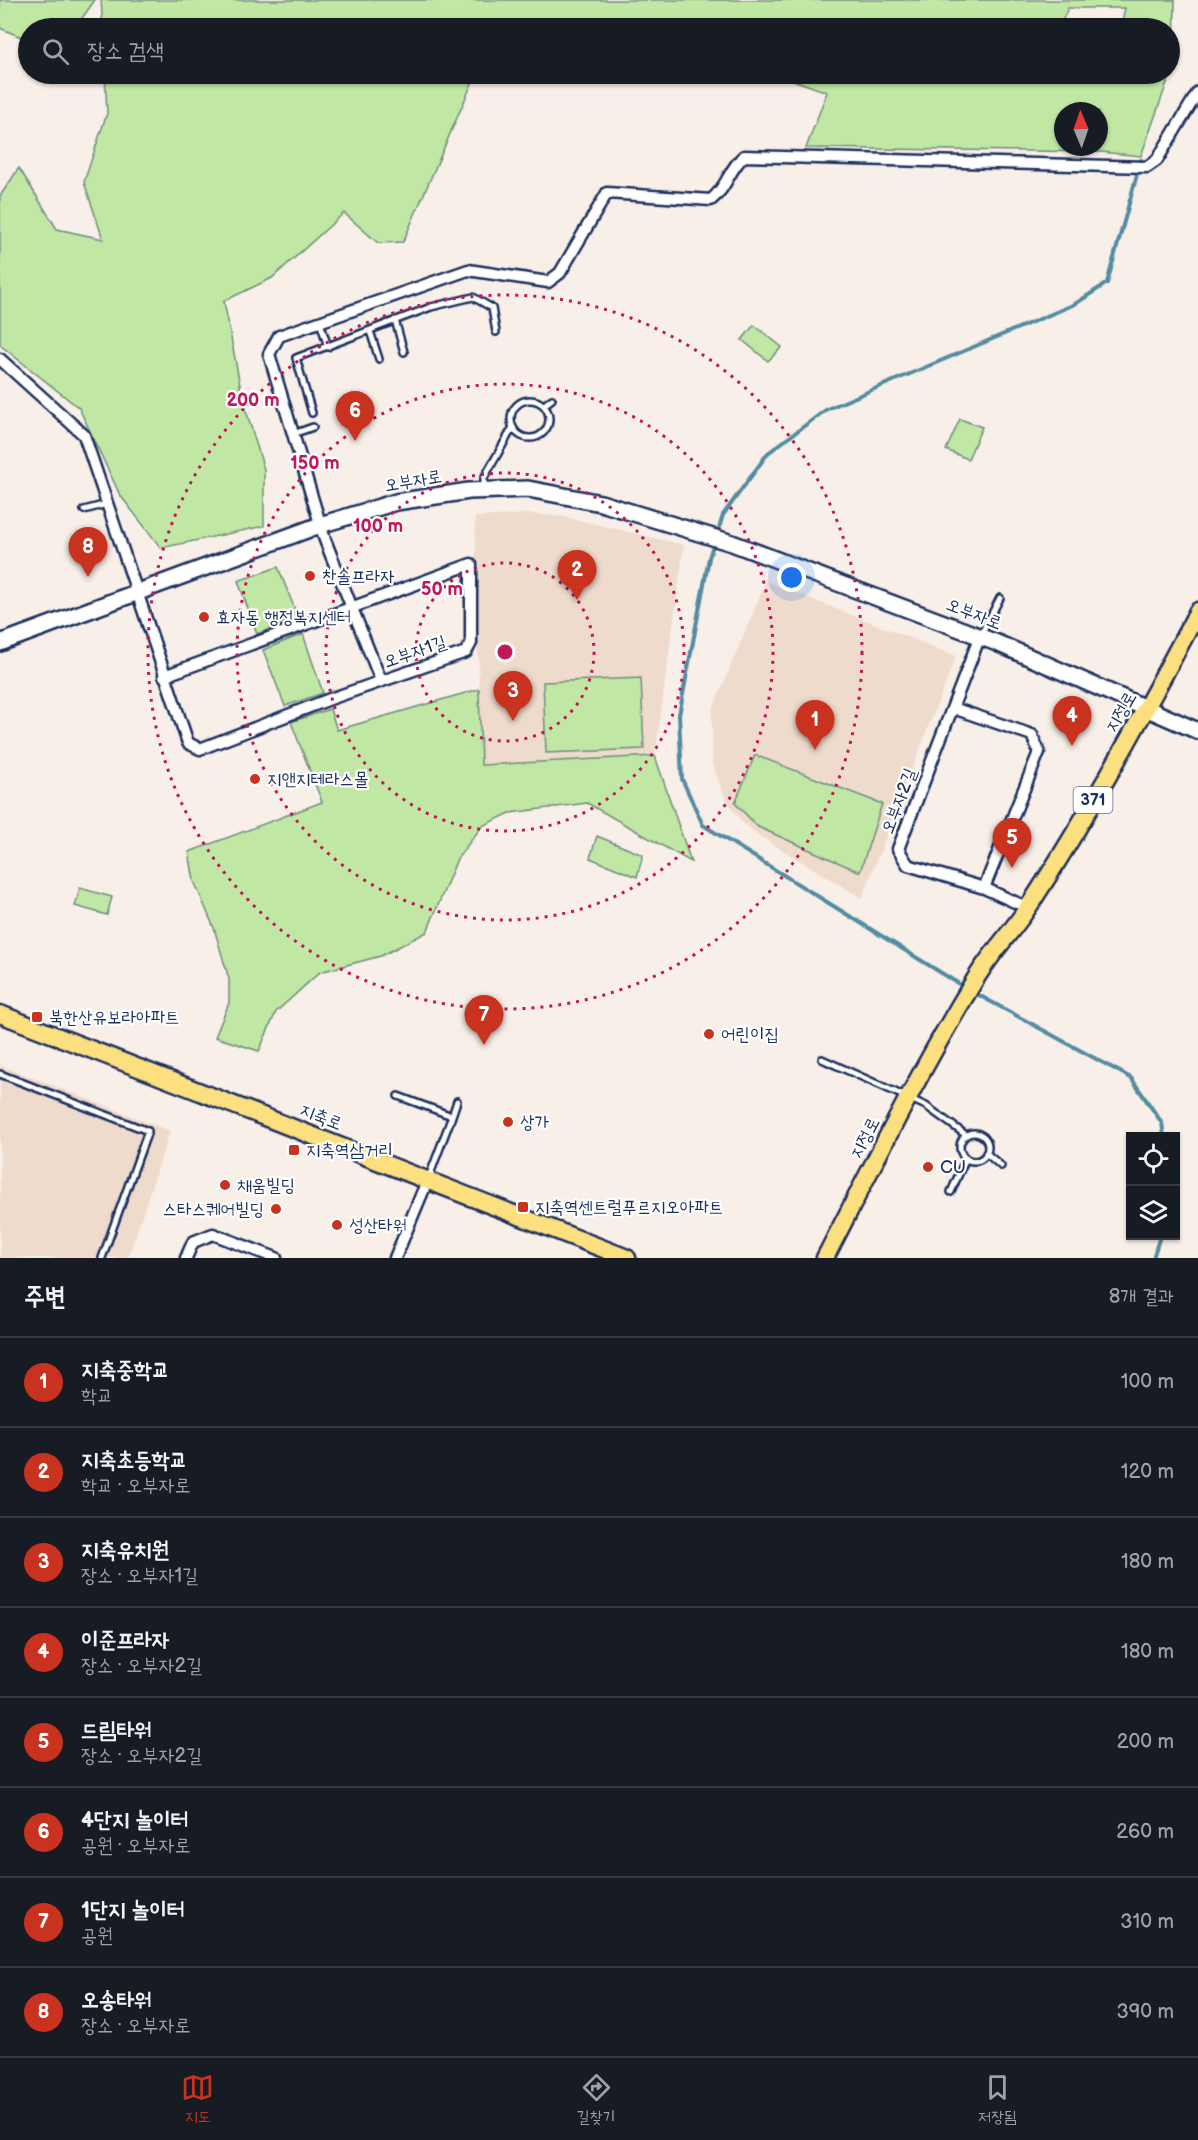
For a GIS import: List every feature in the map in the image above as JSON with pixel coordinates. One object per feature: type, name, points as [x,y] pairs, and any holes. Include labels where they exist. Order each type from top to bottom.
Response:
[{"type":"main road","name":"오부자로","points":[[0,643],[320,525],[396,501],[484,490],[528,489],[591,501],[732,543],[980,636],[1198,731]]},
{"type":"main road","name":"지정로","points":[[825,1258],[907,1097],[959,1006],[975,980],[1028,908],[1146,710],[1198,611]]},
{"type":"main road","name":"지축로","points":[[0,1014],[627,1258]]},
{"type":"street","points":[[381,681],[320,525],[292,434],[269,354],[279,336],[468,270],[548,282],[560,273],[606,193],[711,200],[724,189],[735,164],[744,156],[1147,167],[1157,160],[1198,92]]},
{"type":"street","points":[[0,358],[84,435],[109,503],[138,594]]},
{"type":"street","name":"오부자1길","points":[[138,594],[164,676],[188,743],[200,748],[466,652],[471,643],[471,564],[164,676]]},
{"type":"street","name":"오부자2길","points":[[980,636],[898,849],[908,865],[984,888],[1028,908]]},
{"type":"street","points":[[953,708],[1032,735],[1039,752],[984,888]]},
{"type":"street","points":[[395,1258],[428,1179]]},
{"type":"street","points":[[186,1258],[193,1242],[213,1233],[276,1258]]},
{"type":"lane","points":[[312,413],[296,358],[431,307],[473,297],[492,308],[496,332]]},
{"type":"lane","points":[[395,320],[404,352]]},
{"type":"lane","points":[[320,322],[328,347]]},
{"type":"lane","points":[[370,331],[379,359]]},
{"type":"lane","points":[[544,405],[552,399]]},
{"type":"lane","points":[[484,490],[484,478],[513,427],[512,413],[520,403],[533,400],[544,405],[550,417],[543,433],[526,438],[513,427]]},
{"type":"lane","points":[[292,434],[313,428]]},
{"type":"lane","points":[[84,510],[109,503]]},
{"type":"lane","points":[[980,636],[1000,598]]},
{"type":"lane","points":[[822,1059],[871,1083],[885,1085],[926,1106],[966,1135],[975,1133],[983,1136],[987,1144],[986,1153],[975,1161],[966,1158],[960,1147],[966,1135]]},
{"type":"lane","points":[[0,1074],[147,1131],[102,1258]]},
{"type":"lane","points":[[399,1096],[452,1116]]},
{"type":"lane","points":[[428,1179],[458,1101]]},
{"type":"lane","points":[[986,1153],[1000,1166]]},
{"type":"lane","points":[[951,1191],[966,1158]]},
{"type":"shaded area","points":[[530,514],[565,517],[684,545],[655,756],[481,765],[475,517]]},
{"type":"shaded area","points":[[766,581],[956,656],[862,898],[759,836],[742,822],[726,800],[712,763],[712,711]]},
{"type":"shaded area","points":[[0,1065],[170,1131],[128,1258],[0,1258]]},
{"type":"green space","points":[[0,0],[95,0],[82,18],[18,18],[18,36],[0,28]]},
{"type":"green space","points":[[101,0],[1175,0],[1175,18],[1123,18],[1125,8],[1068,8],[1064,18],[102,18]]},
{"type":"green space","points":[[106,84],[472,84],[403,242],[378,243],[344,213],[272,278],[224,301],[243,401],[264,469],[264,526],[161,548],[120,495],[79,408],[0,345],[0,196],[19,168],[57,229],[103,239],[84,182],[107,113]]},
{"type":"green space","points":[[804,84],[1167,84],[1141,156],[1108,153],[1108,102],[1054,102],[1054,151],[806,148],[827,92]]},
{"type":"green space","points":[[754,325],[782,347],[768,361],[742,340]]},
{"type":"green space","points":[[960,419],[982,427],[968,459],[946,450]]},
{"type":"green space","points":[[278,567],[298,617],[257,634],[238,581]]},
{"type":"green space","points":[[303,634],[323,693],[285,706],[263,650]]},
{"type":"green space","points":[[641,678],[644,749],[546,753],[543,682]]},
{"type":"green space","points":[[479,689],[481,765],[655,756],[691,862],[587,803],[510,813],[482,826],[457,859],[427,932],[381,956],[320,972],[276,1012],[259,1051],[215,1037],[229,1003],[229,979],[214,928],[194,881],[189,852],[322,802],[291,722],[330,709],[337,730]]},
{"type":"green space","points":[[755,755],[882,804],[860,872],[758,827],[735,803]]},
{"type":"green space","points":[[597,836],[643,855],[637,877],[590,858]]},
{"type":"green space","points":[[80,888],[112,897],[107,915],[75,906]]},
{"type":"waterway","points":[[717,535],[723,515],[768,453],[827,409],[1075,304],[1107,283],[1141,160]]},
{"type":"waterway","points":[[714,542],[679,715],[682,779],[703,825],[964,987]]},
{"type":"waterway","points":[[973,992],[1131,1078],[1162,1123],[1163,1132]]},
{"type":"waterway","points":[[1153,1258],[1159,1240]]},
{"type":"place","name":"4단지 놀이터","points":[[355,441]]},
{"type":"place","name":"찬솔프라자","points":[[310,576]]},
{"type":"place","name":"오송타워","points":[[88,577]]},
{"type":"place","name":"지축초등학교","points":[[577,600]]},
{"type":"place","name":"효자동 행정복지센터","points":[[204,617]]},
{"type":"place","name":"지축유치원","points":[[513,721]]},
{"type":"place","name":"이준프라자","points":[[1072,746]]},
{"type":"place","name":"지축중학교","points":[[815,750]]},
{"type":"place","name":"지앤지테라스몰","points":[[255,779]]},
{"type":"place","name":"드림타워","points":[[1012,868]]},
{"type":"place","name":"북한산유보라아파트","points":[[37,1017]]},
{"type":"place","name":"어린이집","points":[[709,1034]]},
{"type":"place","name":"1단지 놀이터","points":[[484,1045]]},
{"type":"place","name":"상가","points":[[508,1122]]},
{"type":"place","name":"지축역삼거리","points":[[294,1150]]},
{"type":"place","name":"CU","points":[[928,1167]]},
{"type":"place","name":"채움빌딩","points":[[225,1185]]},
{"type":"place","name":"지축역센트럴푸르지오아파트","points":[[523,1207]]},
{"type":"place","name":"스타스퀘어빌딩","points":[[276,1209]]},
{"type":"place","name":"성산타워","points":[[337,1225]]}]
